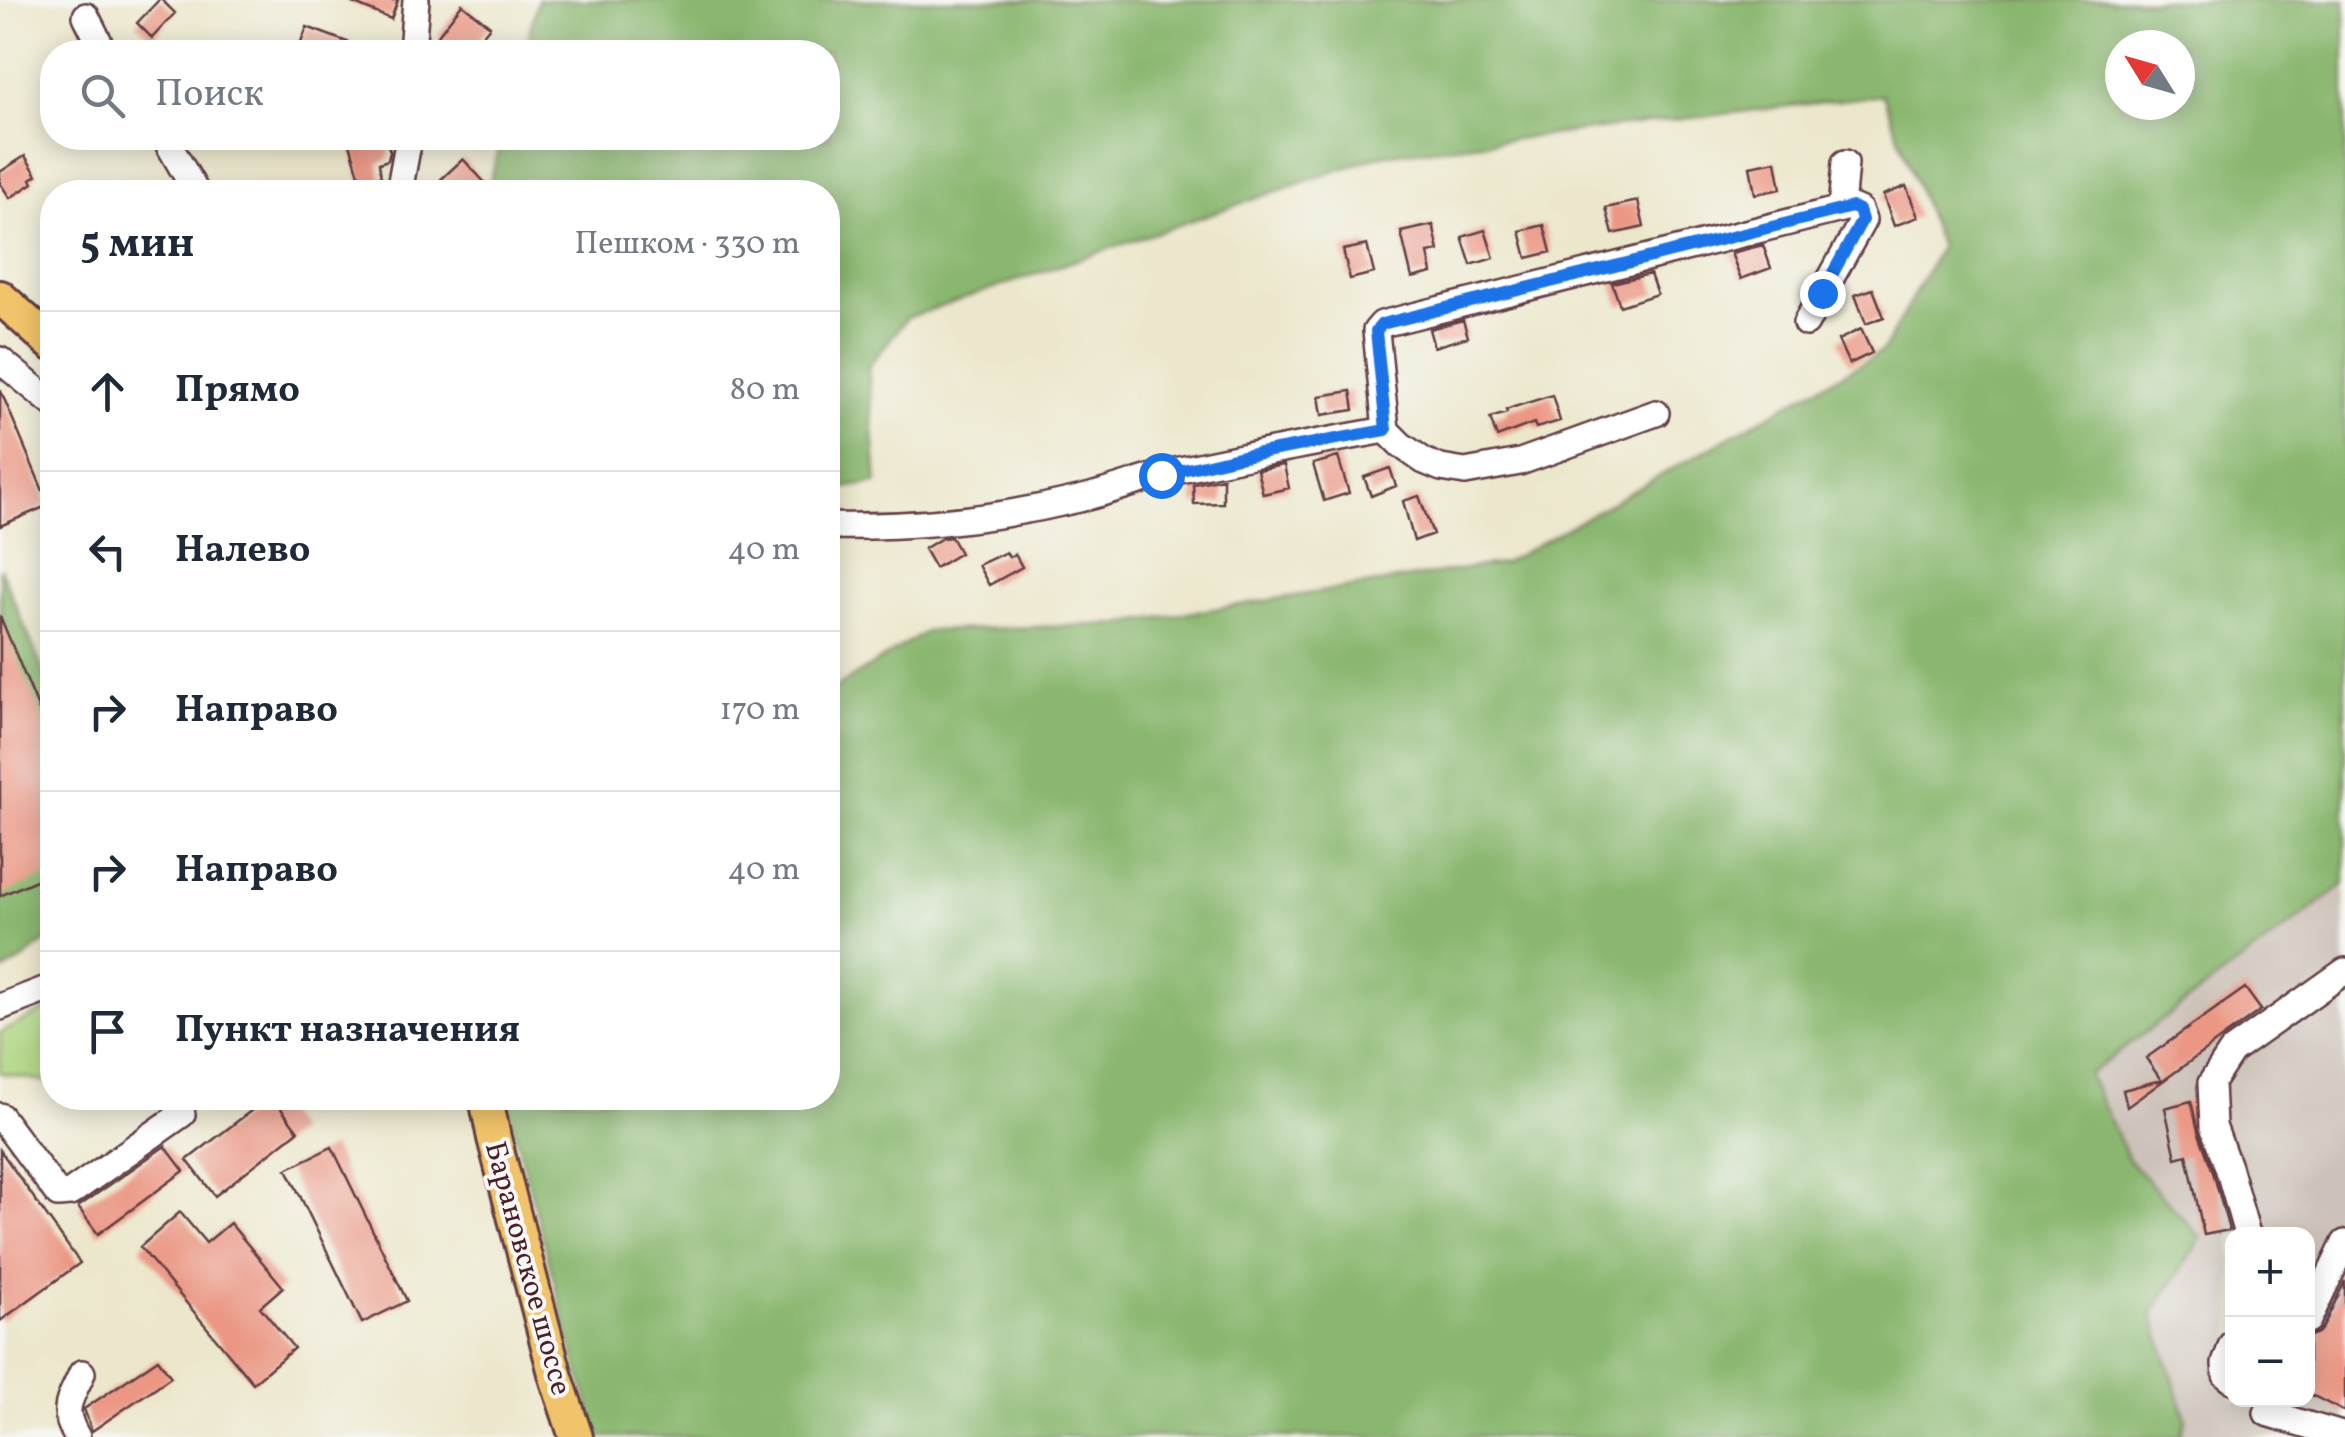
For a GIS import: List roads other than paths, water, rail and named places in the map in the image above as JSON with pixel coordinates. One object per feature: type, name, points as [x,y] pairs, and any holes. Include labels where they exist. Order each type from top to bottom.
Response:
[{"type":"main road","points":[[0,297],[40,333]]},
{"type":"main road","name":"Барановское шоссе","points":[[488,1110],[556,1376],[576,1437]]},
{"type":"street","points":[[413,40],[416,0]]},
{"type":"street","points":[[86,16],[98,40]]},
{"type":"street","points":[[173,150],[189,180]]},
{"type":"street","points":[[401,180],[407,150]]},
{"type":"street","points":[[1840,209],[1845,163]]},
{"type":"street","points":[[1656,412],[1520,462],[1466,472],[1441,468],[1424,461],[1386,430],[1376,331],[1382,324],[1840,209],[1859,210],[1862,220],[1806,323]]},
{"type":"street","points":[[0,360],[40,393]]},
{"type":"street","points":[[840,526],[936,524],[1000,515],[1080,499],[1238,457],[1386,430]]},
{"type":"street","points":[[2245,1227],[2213,1126],[2212,1082],[2232,1051],[2345,971]]},
{"type":"street","points":[[0,1007],[40,992]]},
{"type":"street","points":[[0,1116],[58,1194],[70,1193],[182,1114]]},
{"type":"street","points":[[2309,1317],[2345,1242]]},
{"type":"street","points":[[77,1437],[67,1420],[67,1411],[82,1373]]},
{"type":"street","points":[[2254,1437],[2269,1407]]},
{"type":"street","points":[[2272,1407],[2345,1436]]}]
